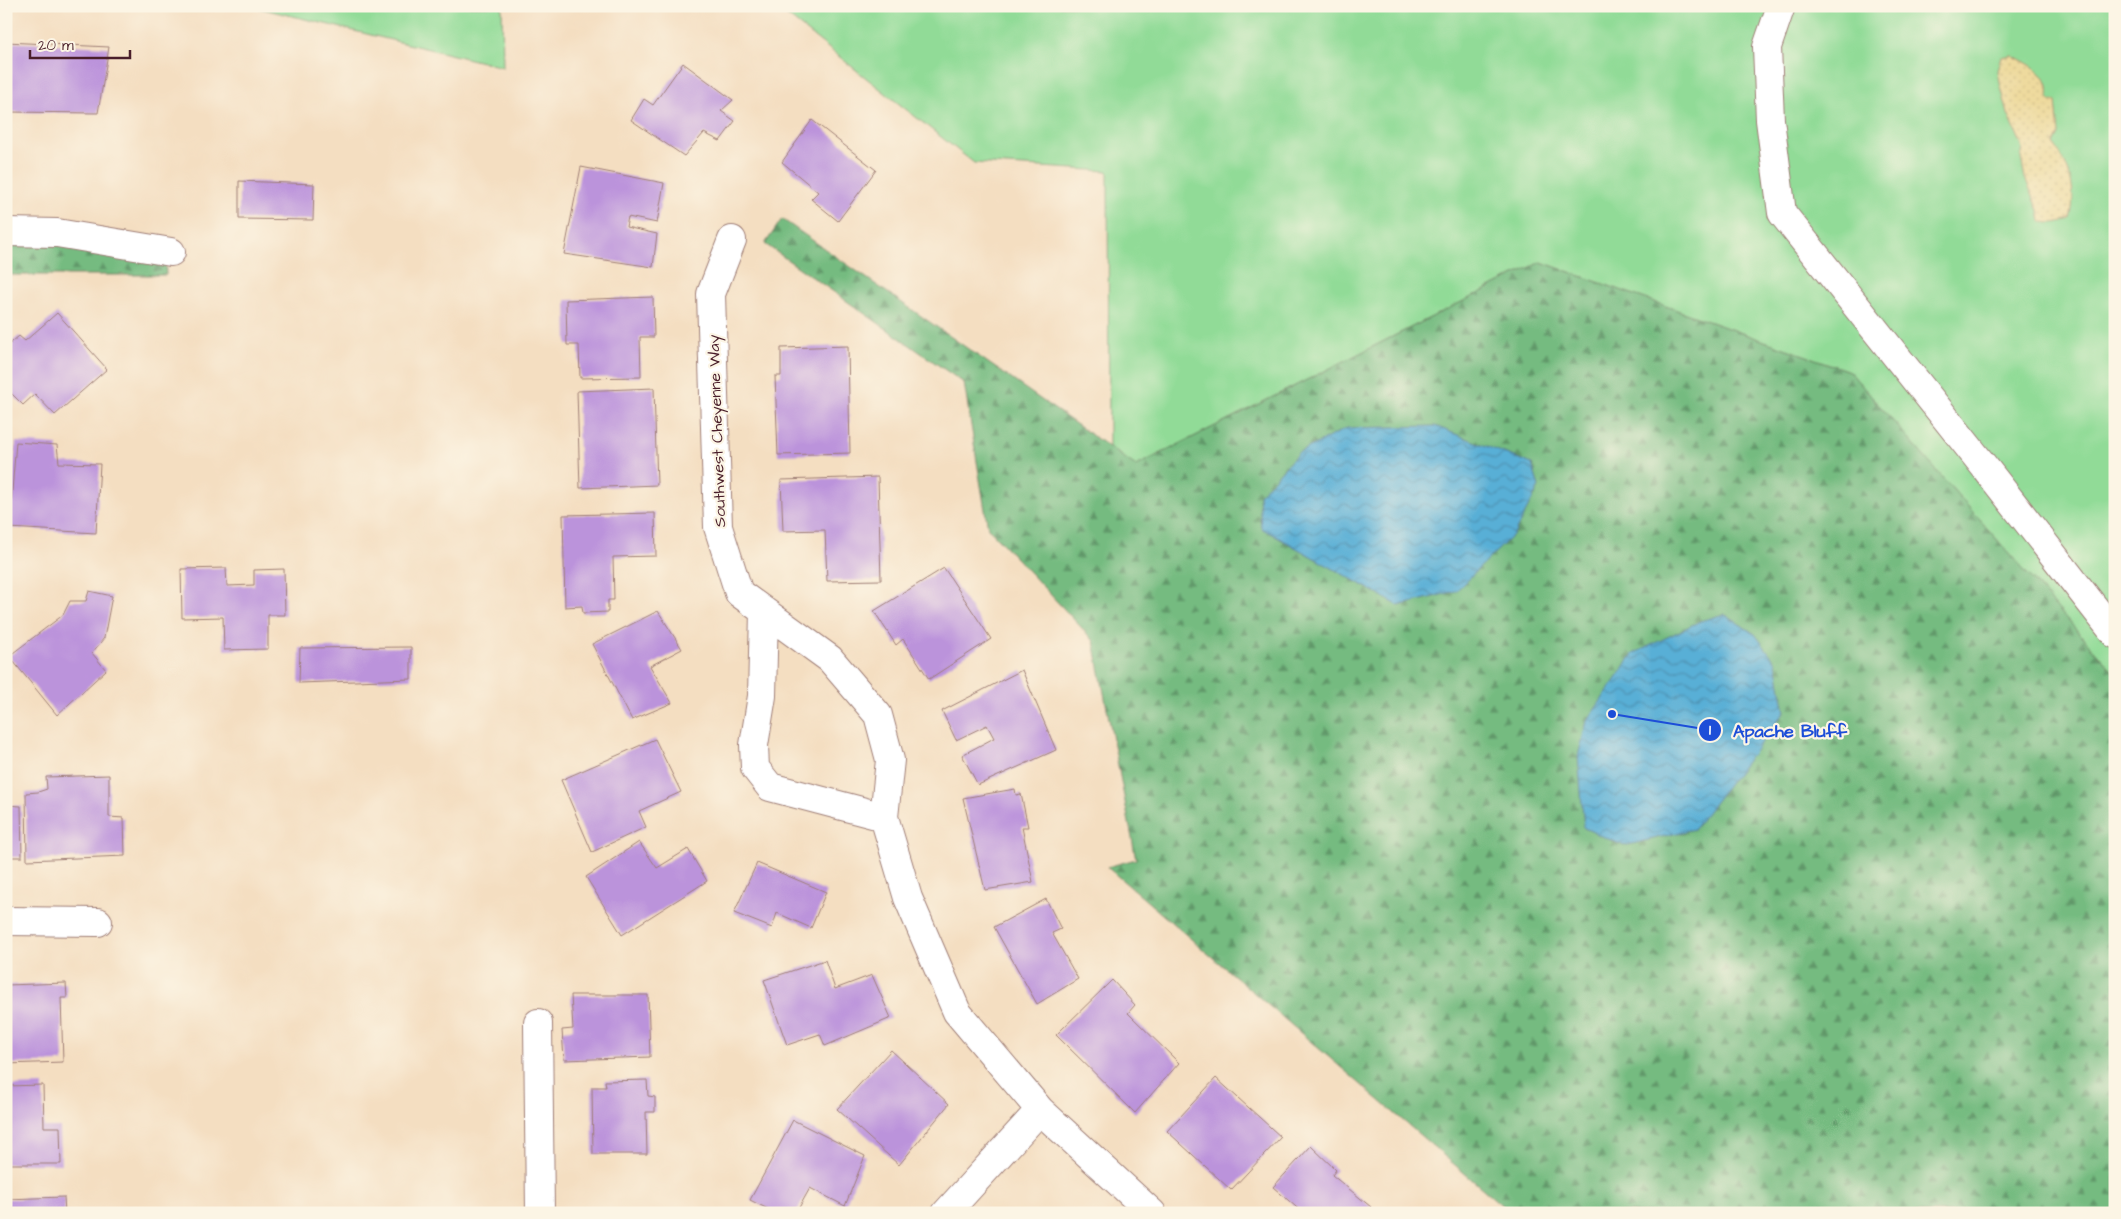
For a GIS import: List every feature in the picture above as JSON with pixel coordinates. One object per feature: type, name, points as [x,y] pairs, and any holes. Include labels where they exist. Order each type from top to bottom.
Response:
[{"type":"street","points":[[1781,6],[1767,46],[1770,120],[1782,213],[1984,465],[2115,634]]},
{"type":"street","points":[[6,232],[56,233],[171,252]]},
{"type":"street","name":"Southwest Cheyenne Way","points":[[732,240],[711,294],[718,526],[739,593],[830,659],[878,715],[890,760],[884,817],[908,898],[957,1012],[1040,1110],[1152,1213]]},
{"type":"street","points":[[764,611],[762,696],[754,745],[755,768],[770,787],[884,817]]},
{"type":"street","points":[[6,921],[98,922]]},
{"type":"street","points":[[538,1023],[540,1213]]},
{"type":"street","points":[[946,1213],[1040,1110]]},
{"type":"green space","points":[[251,6],[502,6],[503,67]]},
{"type":"green space","points":[[775,6],[2115,6],[2115,674],[1849,371],[1541,262],[1136,466],[1109,447],[1108,171],[974,163]]},
{"type":"green space","points":[[782,219],[1136,466],[1541,262],[1849,371],[2115,674],[2115,1213],[1511,1213],[1107,867],[1136,859],[1094,641],[988,528],[964,383],[765,244]]},
{"type":"green space","points":[[164,237],[166,275],[6,275],[6,238]]},
{"type":"sand","points":[[2012,55],[2043,75],[2048,86],[2050,101],[2056,101],[2059,134],[2054,144],[2071,180],[2073,198],[2070,219],[2052,223],[2041,221],[2039,210],[2025,178],[2021,158],[2023,148],[2008,114],[1998,71],[2002,57]]},
{"type":"water","points":[[1435,426],[1532,464],[1539,487],[1514,534],[1456,591],[1399,606],[1261,528],[1259,495],[1298,453],[1347,428]]},
{"type":"water","points":[[1724,614],[1755,634],[1776,662],[1785,712],[1694,829],[1624,846],[1584,828],[1578,756],[1587,721],[1633,654],[1700,621]]},
{"type":"building","points":[[6,42],[109,47],[98,113],[6,112]]},
{"type":"building","points":[[683,63],[733,100],[721,111],[735,121],[720,141],[704,133],[684,156],[631,120],[644,99],[653,105]]},
{"type":"building","points":[[812,120],[876,170],[838,221],[811,199],[818,192],[782,162]]},
{"type":"building","points":[[581,167],[664,183],[657,223],[628,217],[626,227],[657,234],[653,267],[564,254]]},
{"type":"building","points":[[239,181],[314,184],[313,220],[239,219]]},
{"type":"building","points":[[653,297],[654,337],[640,337],[641,377],[580,378],[579,345],[567,345],[566,300]]},
{"type":"building","points":[[57,313],[107,369],[55,415],[35,394],[23,405],[6,388],[6,347],[19,336],[25,341]]},
{"type":"building","points":[[848,346],[850,453],[778,455],[775,376],[781,376],[781,348]]},
{"type":"building","points":[[654,388],[657,485],[580,488],[577,391]]},
{"type":"building","points":[[16,442],[57,445],[59,463],[100,464],[96,533],[9,528]]},
{"type":"building","points":[[878,477],[881,580],[827,581],[825,530],[783,531],[781,480]]},
{"type":"building","points":[[655,513],[656,556],[613,557],[614,600],[608,600],[608,612],[583,613],[582,606],[565,607],[563,515]]},
{"type":"building","points":[[226,568],[227,586],[254,585],[254,570],[284,569],[285,615],[268,615],[268,649],[224,650],[223,617],[182,618],[181,569]]},
{"type":"building","points":[[944,568],[991,639],[929,679],[903,639],[896,645],[874,611]]},
{"type":"building","points":[[89,591],[112,596],[104,638],[92,653],[106,670],[57,715],[9,656],[63,615],[70,601],[86,601]]},
{"type":"building","points":[[658,611],[682,649],[650,666],[672,703],[632,720],[592,644]]},
{"type":"building","points":[[411,647],[411,679],[299,683],[300,648]]},
{"type":"building","points":[[1022,670],[1056,750],[978,785],[962,755],[994,738],[987,725],[956,740],[942,711]]},
{"type":"building","points":[[655,739],[681,792],[639,811],[646,827],[592,852],[561,780]]},
{"type":"building","points":[[109,775],[109,817],[124,818],[125,856],[27,860],[26,793],[47,789],[46,777]]},
{"type":"building","points":[[1015,789],[1016,795],[1021,794],[1028,827],[1022,827],[1033,882],[985,890],[963,798]]},
{"type":"building","points":[[6,805],[21,806],[22,857],[6,857]]},
{"type":"building","points":[[639,842],[657,868],[688,849],[707,881],[622,935],[586,877]]},
{"type":"building","points":[[757,863],[826,892],[811,928],[777,913],[772,928],[734,913]]},
{"type":"building","points":[[1046,899],[1061,929],[1052,933],[1078,979],[1037,1004],[994,927]]},
{"type":"building","points":[[825,960],[835,989],[872,975],[891,1018],[825,1046],[820,1034],[787,1045],[764,980]]},
{"type":"building","points":[[1112,980],[1135,1005],[1128,1013],[1179,1063],[1135,1113],[1056,1035]]},
{"type":"building","points":[[66,983],[67,998],[61,998],[63,1062],[6,1064],[6,985]]},
{"type":"building","points":[[571,995],[648,995],[650,1057],[564,1060],[562,1030],[573,1029]]},
{"type":"building","points":[[891,1050],[949,1104],[899,1165],[837,1109]]},
{"type":"building","points":[[1216,1078],[1281,1137],[1231,1190],[1167,1131]]},
{"type":"building","points":[[647,1080],[648,1096],[655,1097],[655,1112],[646,1112],[647,1154],[593,1154],[592,1087],[606,1087],[605,1081]]},
{"type":"building","points":[[43,1085],[44,1127],[60,1127],[61,1164],[6,1164],[6,1086]]},
{"type":"building","points":[[793,1120],[865,1156],[845,1206],[810,1188],[796,1213],[776,1213],[750,1200]]},
{"type":"building","points":[[1311,1146],[1336,1170],[1332,1175],[1371,1207],[1366,1213],[1303,1213],[1273,1187]]},
{"type":"building","points":[[64,1197],[65,1213],[6,1213],[6,1199]]},
{"type":"place","name":"Apache Bluff","points":[[1612,714]]}]
